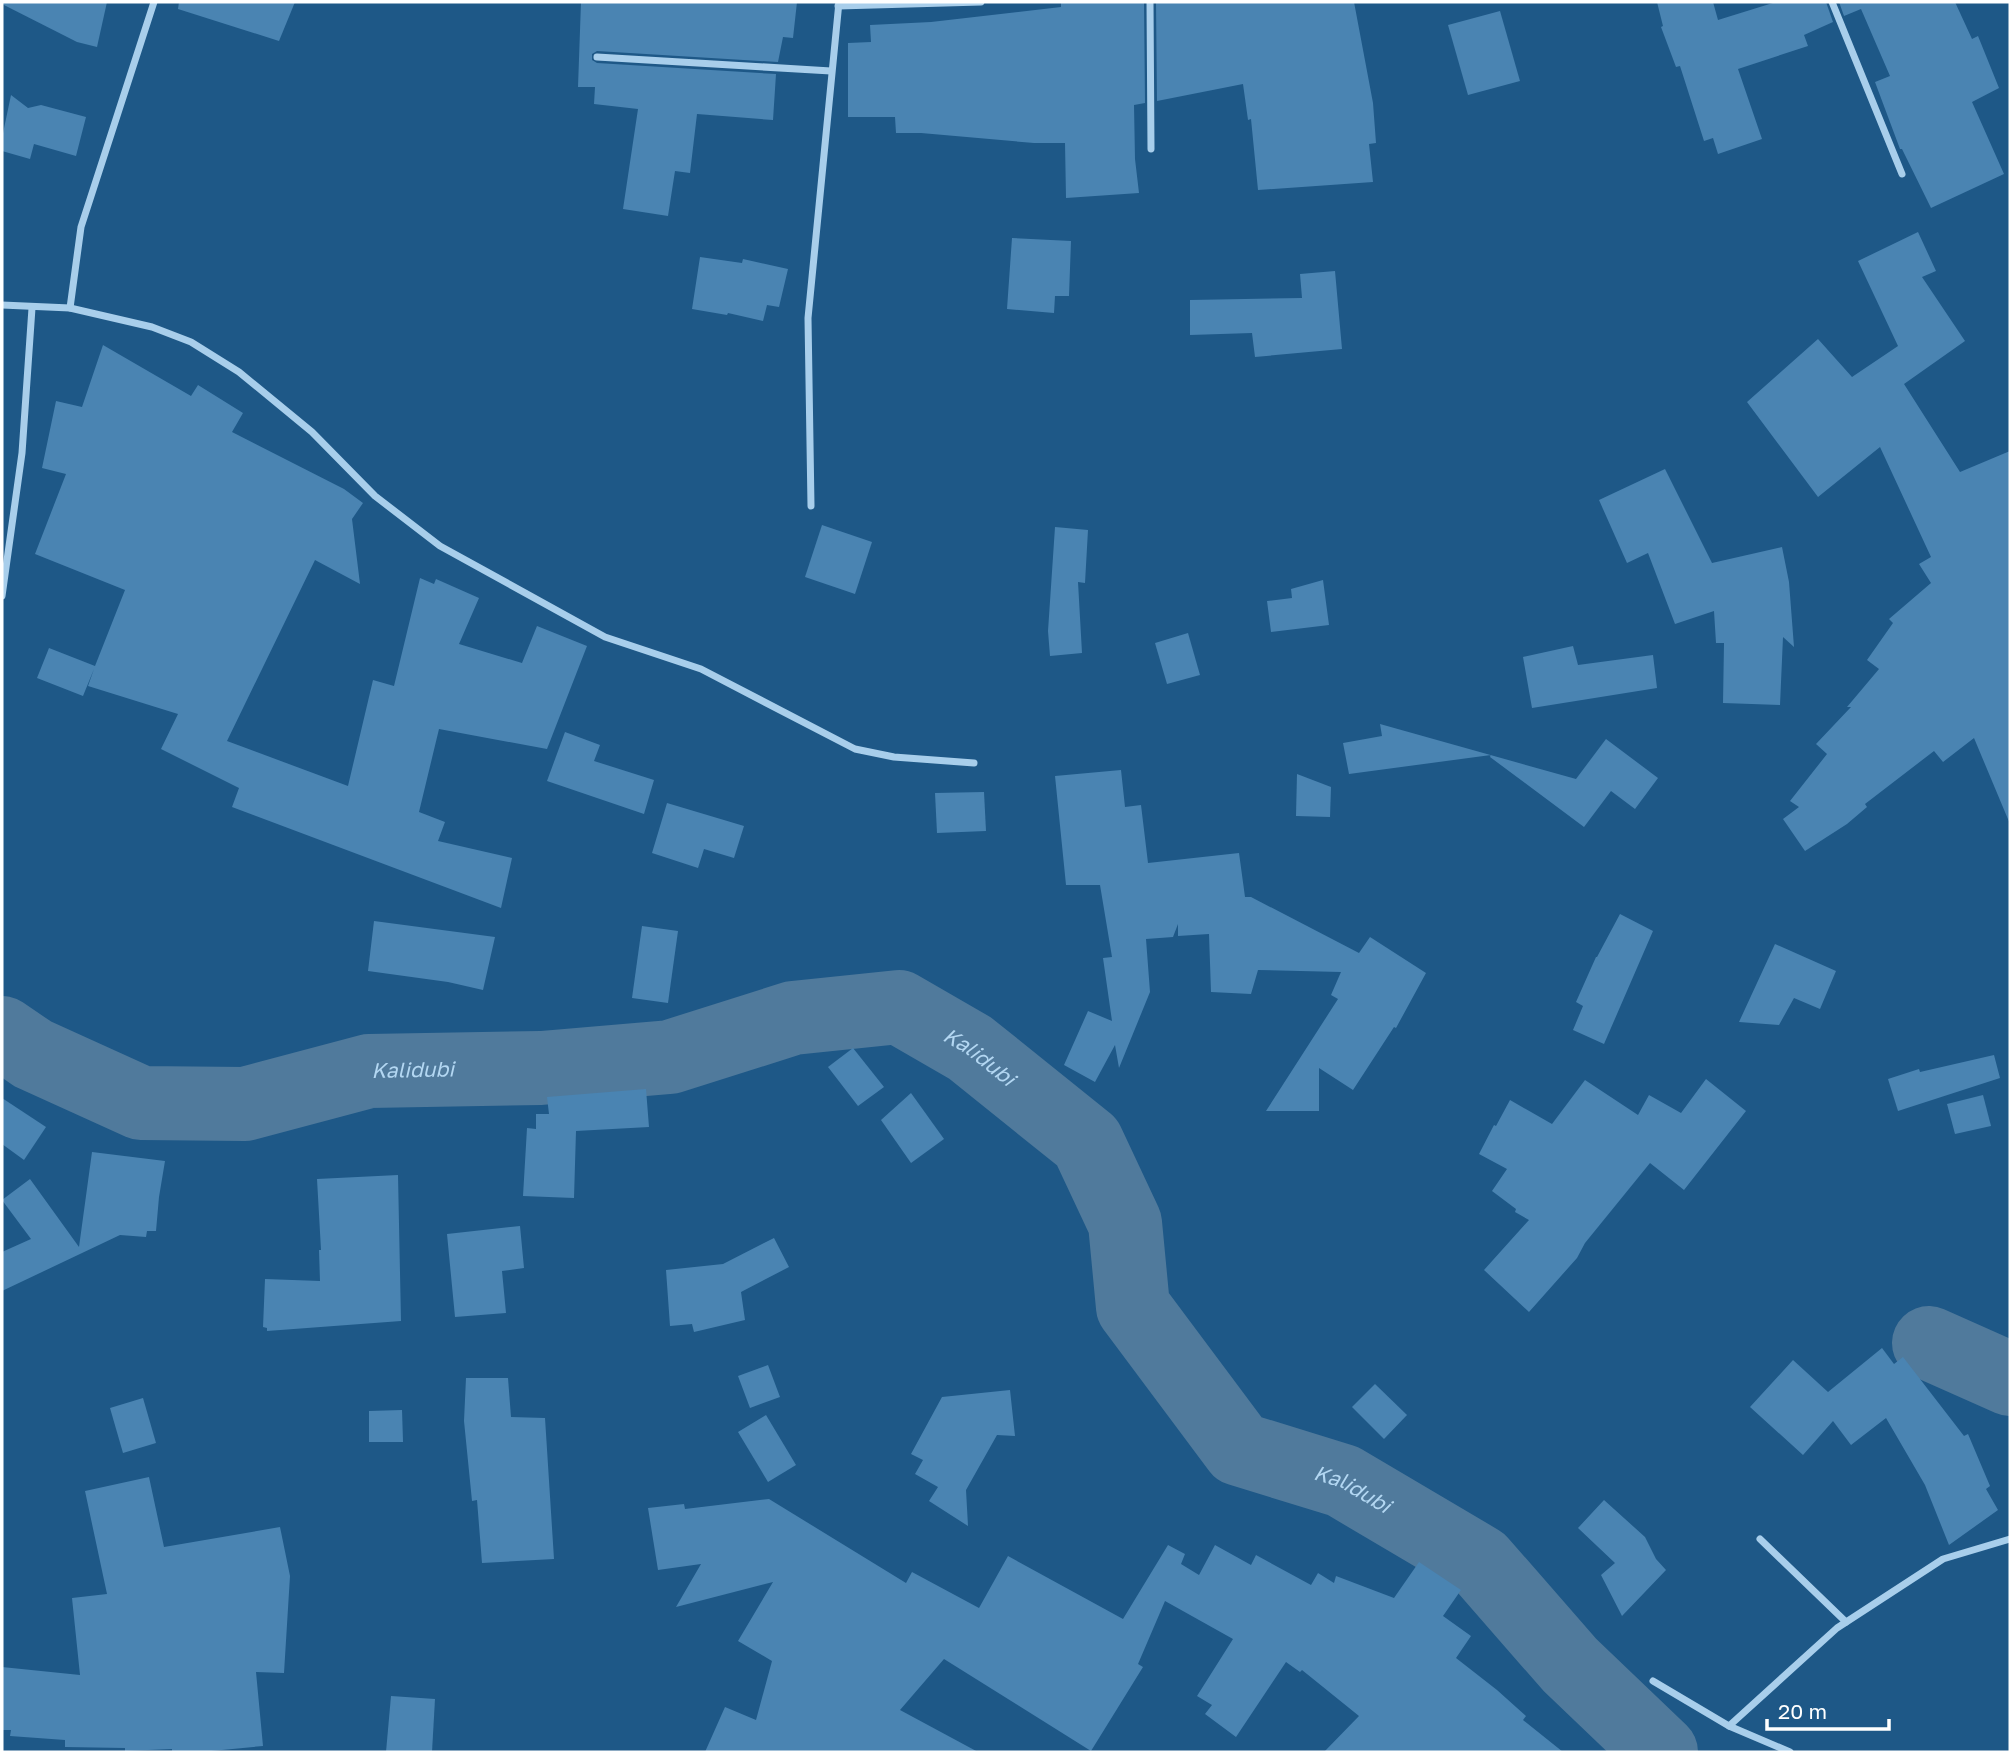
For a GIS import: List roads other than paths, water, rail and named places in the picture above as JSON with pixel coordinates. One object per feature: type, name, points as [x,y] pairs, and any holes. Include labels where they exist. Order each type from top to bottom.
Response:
[{"type":"street","points":[[70,308],[81,227],[154,2]]},
{"type":"street","points":[[811,506],[808,318],[838,4],[981,2]]},
{"type":"street","points":[[1150,2],[1151,149]]},
{"type":"street","points":[[1832,2],[1902,174]]},
{"type":"street","points":[[597,57],[831,71]]},
{"type":"street","points":[[2,305],[70,308],[152,327],[191,342],[240,372],[312,432],[375,496],[440,546],[605,637],[701,669],[855,749],[894,757],[974,763]]},
{"type":"street","points":[[2,596],[22,453],[32,308]]},
{"type":"street","points":[[1760,1539],[1846,1622]]},
{"type":"street","points":[[1729,1726],[1846,1622],[1942,1559],[2010,1539]]},
{"type":"street","points":[[1653,1681],[1729,1726],[1790,1752]]},
{"type":"waterway","name":"Kalidubi","points":[[2,1033],[33,1054],[141,1103],[245,1104],[369,1071],[541,1068],[670,1057],[793,1018],[899,1007],[970,1048],[1087,1142],[1125,1223],[1133,1307],[1239,1449],[1343,1481],[1480,1562],[1570,1665],[1661,1752]]},
{"type":"waterway","points":[[1929,1343],[2010,1379]]}]
